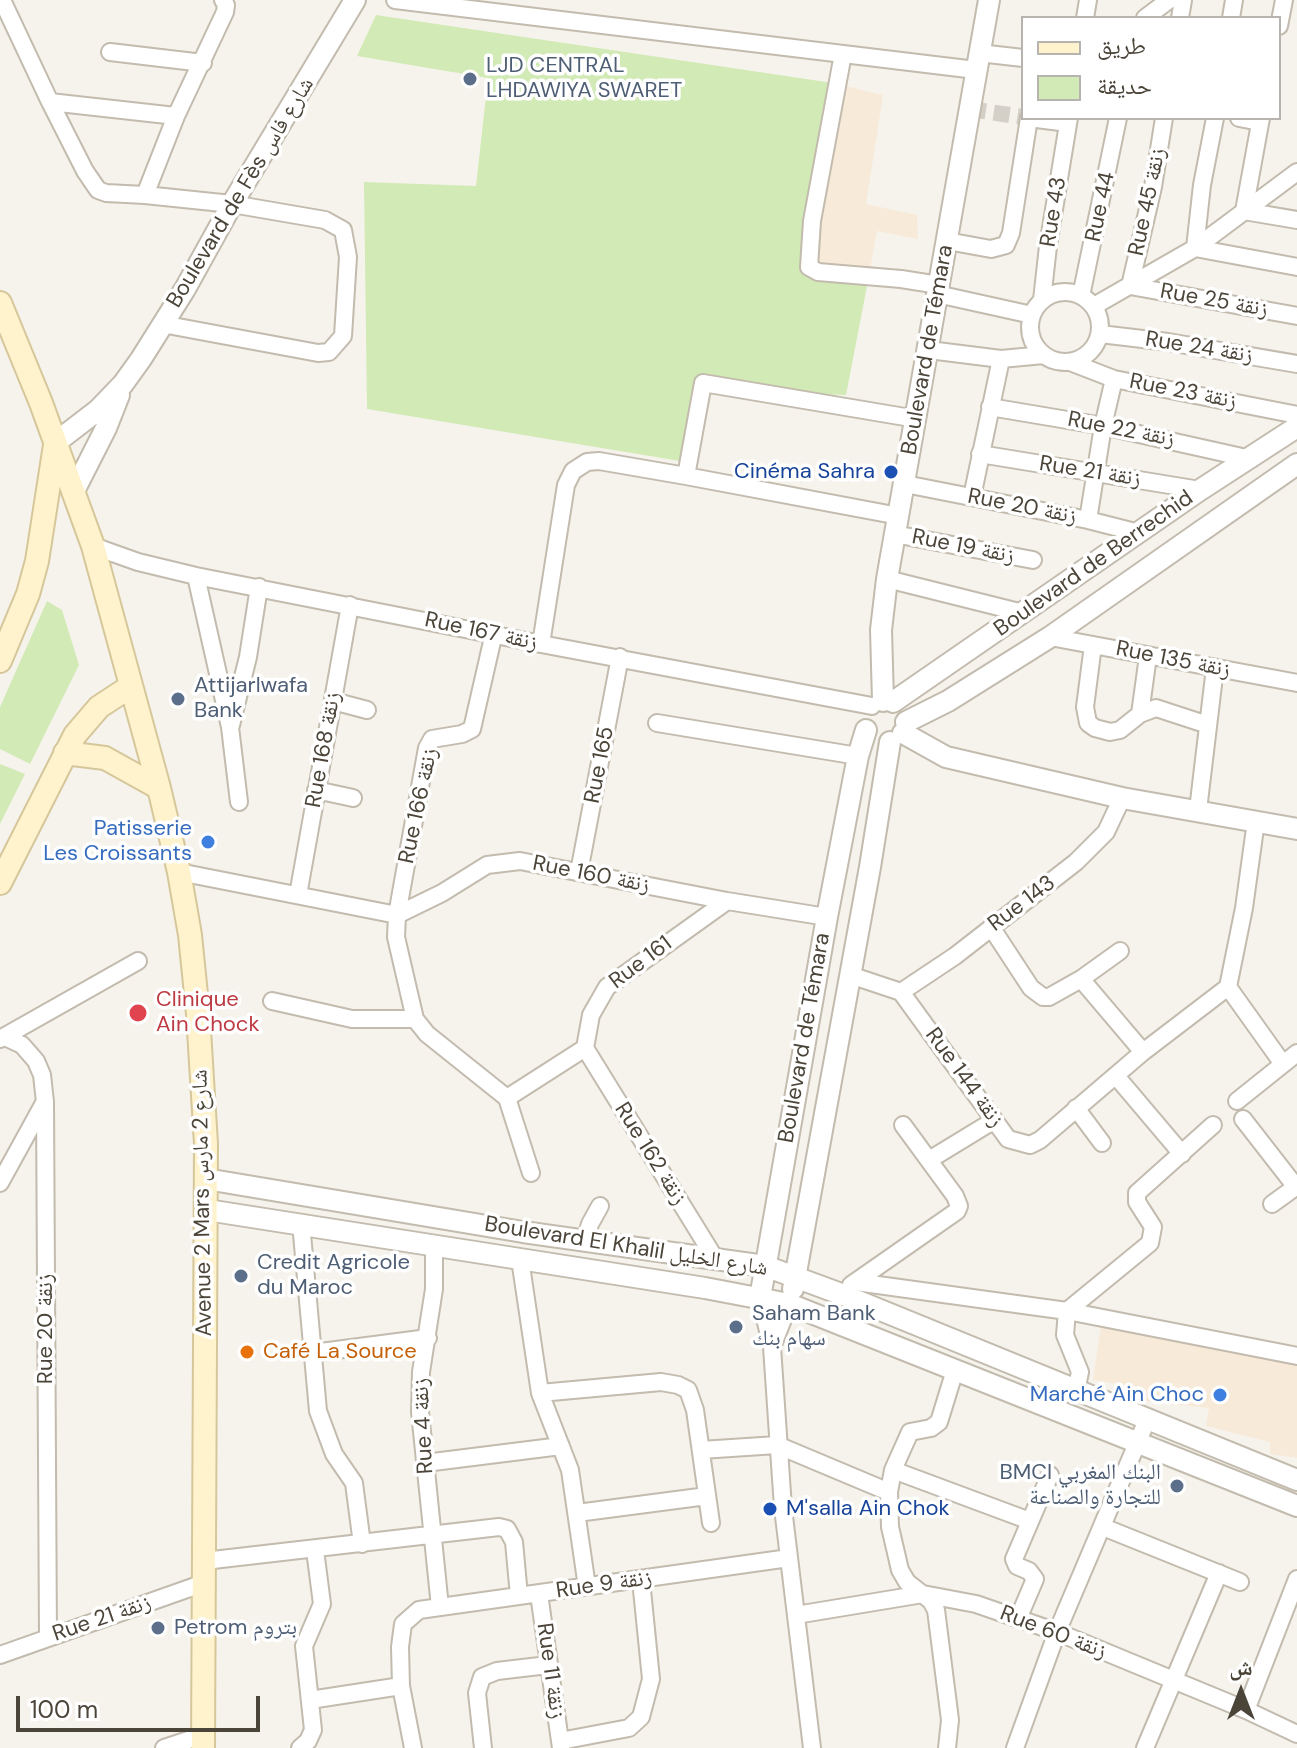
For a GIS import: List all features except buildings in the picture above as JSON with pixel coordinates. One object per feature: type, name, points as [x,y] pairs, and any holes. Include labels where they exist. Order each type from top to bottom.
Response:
[{"type":"main road","name":"Avenue 2 Mars شارع 2 مارس","points":[[0,303],[93,546],[179,872],[198,1014],[206,1144],[203,1742]]},
{"type":"main road","points":[[0,661],[28,594],[37,561],[55,443]]},
{"type":"main road","points":[[0,883],[75,735],[99,707],[131,686]]},
{"type":"main road","points":[[65,753],[105,758],[159,788]]},
{"type":"street","points":[[2,0],[50,102],[98,190],[232,204],[325,220],[343,230],[348,257],[343,336],[329,352],[318,353],[162,324]]},
{"type":"street","points":[[145,195],[176,116],[225,12],[223,0]]},
{"type":"street","name":"Boulevard de Fès شارع فاس","points":[[55,443],[98,410],[123,384],[211,246],[232,204],[355,0]]},
{"type":"street","points":[[395,0],[843,54],[978,61],[1021,58]]},
{"type":"street","name":"Boulevard de Témara","points":[[883,703],[881,630],[887,579],[989,0]]},
{"type":"street","points":[[1148,16],[1169,0]]},
{"type":"street","points":[[110,52],[203,63]]},
{"type":"street","points":[[843,54],[812,221],[809,268],[818,272],[901,279],[1032,315]]},
{"type":"street","points":[[50,102],[176,116]]},
{"type":"street","points":[[947,241],[991,249],[1006,245],[1011,233],[1029,120]]},
{"type":"street","name":"Rue 43","points":[[1042,300],[1068,120]]},
{"type":"street","name":"Rue 44","points":[[1088,301],[1118,120]]},
{"type":"street","name":"Rue 45 زنقة","points":[[1130,286],[1153,187],[1164,120]]},
{"type":"street","points":[[1195,248],[1202,185],[1215,120]]},
{"type":"street","points":[[1244,211],[1261,120]]},
{"type":"street","points":[[1088,301],[1130,286],[1195,248],[1297,172]]},
{"type":"street","points":[[1244,211],[1297,220]]},
{"type":"street","points":[[1195,248],[1297,267]]},
{"type":"street","name":"Rue 25 زنقة","points":[[1130,286],[1297,316]]},
{"type":"street","points":[[1063,292],[1088,301],[1100,319],[1100,334],[1091,351],[1070,362],[1044,355],[1031,334],[1032,315],[1042,300],[1063,292]]},
{"type":"street","name":"Rue 24 زنقة","points":[[1100,334],[1297,363]]},
{"type":"street","points":[[929,350],[1001,359],[1044,355]]},
{"type":"street","points":[[972,497],[1001,359]]},
{"type":"street","name":"Rue 23 زنقة","points":[[1070,362],[1114,379],[1297,415]]},
{"type":"street","points":[[1088,520],[1114,379]]},
{"type":"street","points":[[686,476],[703,383],[917,419]]},
{"type":"street","name":"Boulevard de Fès شارع فاس","points":[[74,491],[106,428],[123,384]]},
{"type":"street","name":"Rue 22 زنقة","points":[[990,407],[1103,426],[1251,459]]},
{"type":"street","name":"Boulevard de Berrechid","points":[[883,703],[1023,613],[1297,427]]},
{"type":"street","name":"Rue 21 زنقة","points":[[980,454],[1200,490]]},
{"type":"street","name":"Rue 19 زنقة","points":[[541,644],[564,499],[573,471],[587,462],[599,461],[686,476],[1033,560]]},
{"type":"street","name":"Boulevard de Berrechid","points":[[900,732],[1050,637],[1297,464]]},
{"type":"street","name":"Rue 20 زنقة","points":[[905,484],[1139,533]]},
{"type":"street","name":"Rue 167 زنقة","points":[[93,546],[138,562],[196,576],[541,644],[883,703]]},
{"type":"street","points":[[196,576],[230,727],[239,802]]},
{"type":"street","points":[[887,579],[1023,613]]},
{"type":"street","points":[[230,727],[248,657],[259,587]]},
{"type":"street","name":"Rue 168 زنقة","points":[[298,895],[350,605]]},
{"type":"street","name":"Rue 166 زنقة","points":[[397,915],[427,748],[432,739],[462,734],[472,729],[494,633]]},
{"type":"street","name":"Rue 135 زنقة","points":[[1050,637],[1297,683]]},
{"type":"street","points":[[1093,645],[1085,697],[1088,723],[1102,731],[1120,730],[1140,714],[1156,708],[1208,725]]},
{"type":"street","points":[[1140,714],[1148,656]]},
{"type":"street","name":"Rue 165","points":[[579,872],[620,657]]},
{"type":"street","points":[[1198,810],[1215,668]]},
{"type":"street","points":[[333,701],[367,710]]},
{"type":"street","points":[[900,732],[903,711],[883,703],[865,715],[866,730],[877,741],[900,732],[946,757],[1122,798],[1297,829]]},
{"type":"street","points":[[657,723],[858,756]]},
{"type":"street","name":"Boulevard de Témara","points":[[812,1748],[777,1445],[772,1347],[760,1298],[827,917],[858,756],[866,730]]},
{"type":"street","name":"Boulevard de Témara","points":[[772,1347],[796,1276],[850,975],[900,732]]},
{"type":"street","points":[[316,790],[353,798]]},
{"type":"street","name":"Rue 143","points":[[901,992],[991,927],[1096,844],[1113,819],[1122,798]]},
{"type":"street","points":[[1256,821],[1244,908],[1228,987],[1283,1064]]},
{"type":"street","name":"Rue 160 زنقة","points":[[397,915],[442,893],[471,874],[499,862],[520,861],[827,917]]},
{"type":"street","points":[[179,872],[397,915],[399,956],[415,1019],[427,1034],[507,1098],[531,1173]]},
{"type":"street","name":"Rue 161","points":[[585,1048],[591,1015],[607,987],[727,901]]},
{"type":"street","points":[[991,927],[1039,996],[1049,997],[1120,951]]},
{"type":"street","points":[[3,1038],[138,961]]},
{"type":"street","points":[[850,975],[901,992]]},
{"type":"street","points":[[1081,979],[1143,1052]]},
{"type":"street","name":"Rue 144 زنقة","points":[[901,992],[1008,1139],[1030,1145],[1228,987]]},
{"type":"street","points":[[272,1001],[352,1019],[415,1019]]},
{"type":"street","name":"Rue 20 زنقة","points":[[3,1038],[22,1045],[36,1061],[42,1075],[45,1102],[48,1638]]},
{"type":"street","points":[[507,1098],[585,1048]]},
{"type":"street","name":"Rue 162 زنقة","points":[[585,1048],[716,1260]]},
{"type":"street","points":[[1237,1101],[1297,1053]]},
{"type":"street","points":[[1116,1076],[1182,1154]]},
{"type":"street","points":[[0,1183],[45,1102]]},
{"type":"street","points":[[1076,1108],[1102,1143]]},
{"type":"street","points":[[1243,1119],[1296,1187],[1272,1204]]},
{"type":"street","points":[[929,1160],[993,1121]]},
{"type":"street","points":[[848,1288],[957,1211],[959,1206],[903,1125]]},
{"type":"street","points":[[1076,1391],[1080,1372],[1065,1335],[1067,1311],[1150,1243],[1153,1227],[1136,1198],[1139,1190],[1213,1125]]},
{"type":"street","name":"Boulevard El Khalil شارع الخليل","points":[[206,1179],[585,1241],[765,1266],[848,1288],[1076,1391],[1297,1480]]},
{"type":"street","points":[[585,1241],[600,1206]]},
{"type":"street","name":"Boulevard El Khalil شارع الخليل","points":[[207,1210],[789,1304],[1297,1506]]},
{"type":"street","points":[[301,1223],[321,1421],[334,1454],[354,1483],[362,1544]]},
{"type":"street","name":"Rue 4 زنقة","points":[[434,1245],[435,1268],[420,1412],[440,1607]]},
{"type":"street","points":[[520,1259],[540,1393],[570,1470],[587,1587]]},
{"type":"street","points":[[848,1288],[1067,1311],[1297,1356]]},
{"type":"street","points":[[313,1353],[428,1338]]},
{"type":"street","points":[[947,1748],[951,1729],[938,1622],[931,1601],[907,1582],[900,1570],[890,1527],[889,1492],[893,1470],[910,1432],[931,1428],[939,1422],[955,1370]]},
{"type":"street","points":[[540,1393],[661,1382],[688,1390],[692,1397],[711,1523]]},
{"type":"street","points":[[1015,1748],[1057,1632],[1147,1420]]},
{"type":"street","points":[[701,1450],[777,1445],[889,1492]]},
{"type":"street","points":[[425,1463],[561,1446]]},
{"type":"street","points":[[893,1470],[1030,1521]]},
{"type":"street","points":[[1018,1619],[1035,1579],[1029,1571],[1017,1566],[1014,1559],[1050,1475]]},
{"type":"street","points":[[577,1513],[707,1496]]},
{"type":"street","name":"Rue 21 زنقة","points":[[0,1655],[204,1572],[315,1550],[432,1533],[488,1527],[507,1529],[511,1536],[519,1596]]},
{"type":"street","points":[[1103,1527],[1240,1582]]},
{"type":"street","points":[[300,1748],[313,1730],[304,1646],[322,1604],[315,1550]]},
{"type":"street","name":"Rue 9 زنقة","points":[[401,1686],[403,1624],[419,1610],[789,1558]]},
{"type":"street","points":[[1145,1748],[1219,1573]]},
{"type":"street","points":[[1246,1710],[1297,1579]]},
{"type":"street","points":[[560,1745],[629,1728],[641,1717],[651,1679],[641,1580]]},
{"type":"street","name":"Rue 11 زنقة","points":[[539,1594],[560,1745]]},
{"type":"street","name":"Rue 60 زنقة","points":[[796,1615],[923,1594],[976,1604],[1057,1632],[1297,1734]]},
{"type":"street","points":[[482,1748],[477,1693],[482,1677],[497,1671],[548,1665]]},
{"type":"street","points":[[310,1700],[401,1686],[413,1748]]},
{"type":"street","points":[[164,1748],[203,1742]]},
{"type":"shaded area","points":[[833,83],[883,95],[866,204],[917,215],[918,239],[877,231],[868,281],[809,272]]},
{"type":"shaded area","name":"Marché Ain Choc","points":[[1101,1327],[1297,1363],[1297,1458],[1270,1454],[1270,1442],[1206,1426],[1209,1408],[1142,1401],[1142,1388],[1093,1380]]},
{"type":"green space","points":[[376,15],[833,83],[809,272],[868,281],[846,395],[709,390],[692,463],[367,409],[364,182],[476,186],[488,78],[357,56]]},
{"type":"green space","points":[[47,601],[62,610],[79,665],[30,764],[0,749],[0,707]]},
{"type":"green space","points":[[0,764],[25,774],[0,824]]},
{"type":"tunnel","points":[[970,109],[1021,117]]},
{"type":"place","name":"LJD CENTRAL LHDAWIYA SWARET","points":[[470,79]]},
{"type":"place","name":"Cinéma Sahra","points":[[891,472]]},
{"type":"place","name":"Attijarlwafa Bank","points":[[178,699]]},
{"type":"place","name":"Patisserie Les Croissants","points":[[208,842]]},
{"type":"place","name":"Clinique Ain Chock","points":[[138,1013]]},
{"type":"place","name":"Credit Agricole du Maroc","points":[[241,1276]]},
{"type":"place","name":"Saham Bank سهام بنك","points":[[736,1327]]},
{"type":"place","name":"Café La Source","points":[[247,1352]]},
{"type":"place","name":"Marché Ain Choc","points":[[1220,1395]]},
{"type":"place","name":"BMCI البنك المغربي للتجارة والصناعة","points":[[1177,1486]]},
{"type":"place","name":"M'salla Ain Chok","points":[[770,1509]]},
{"type":"place","name":"Petrom بتروم","points":[[158,1628]]}]
